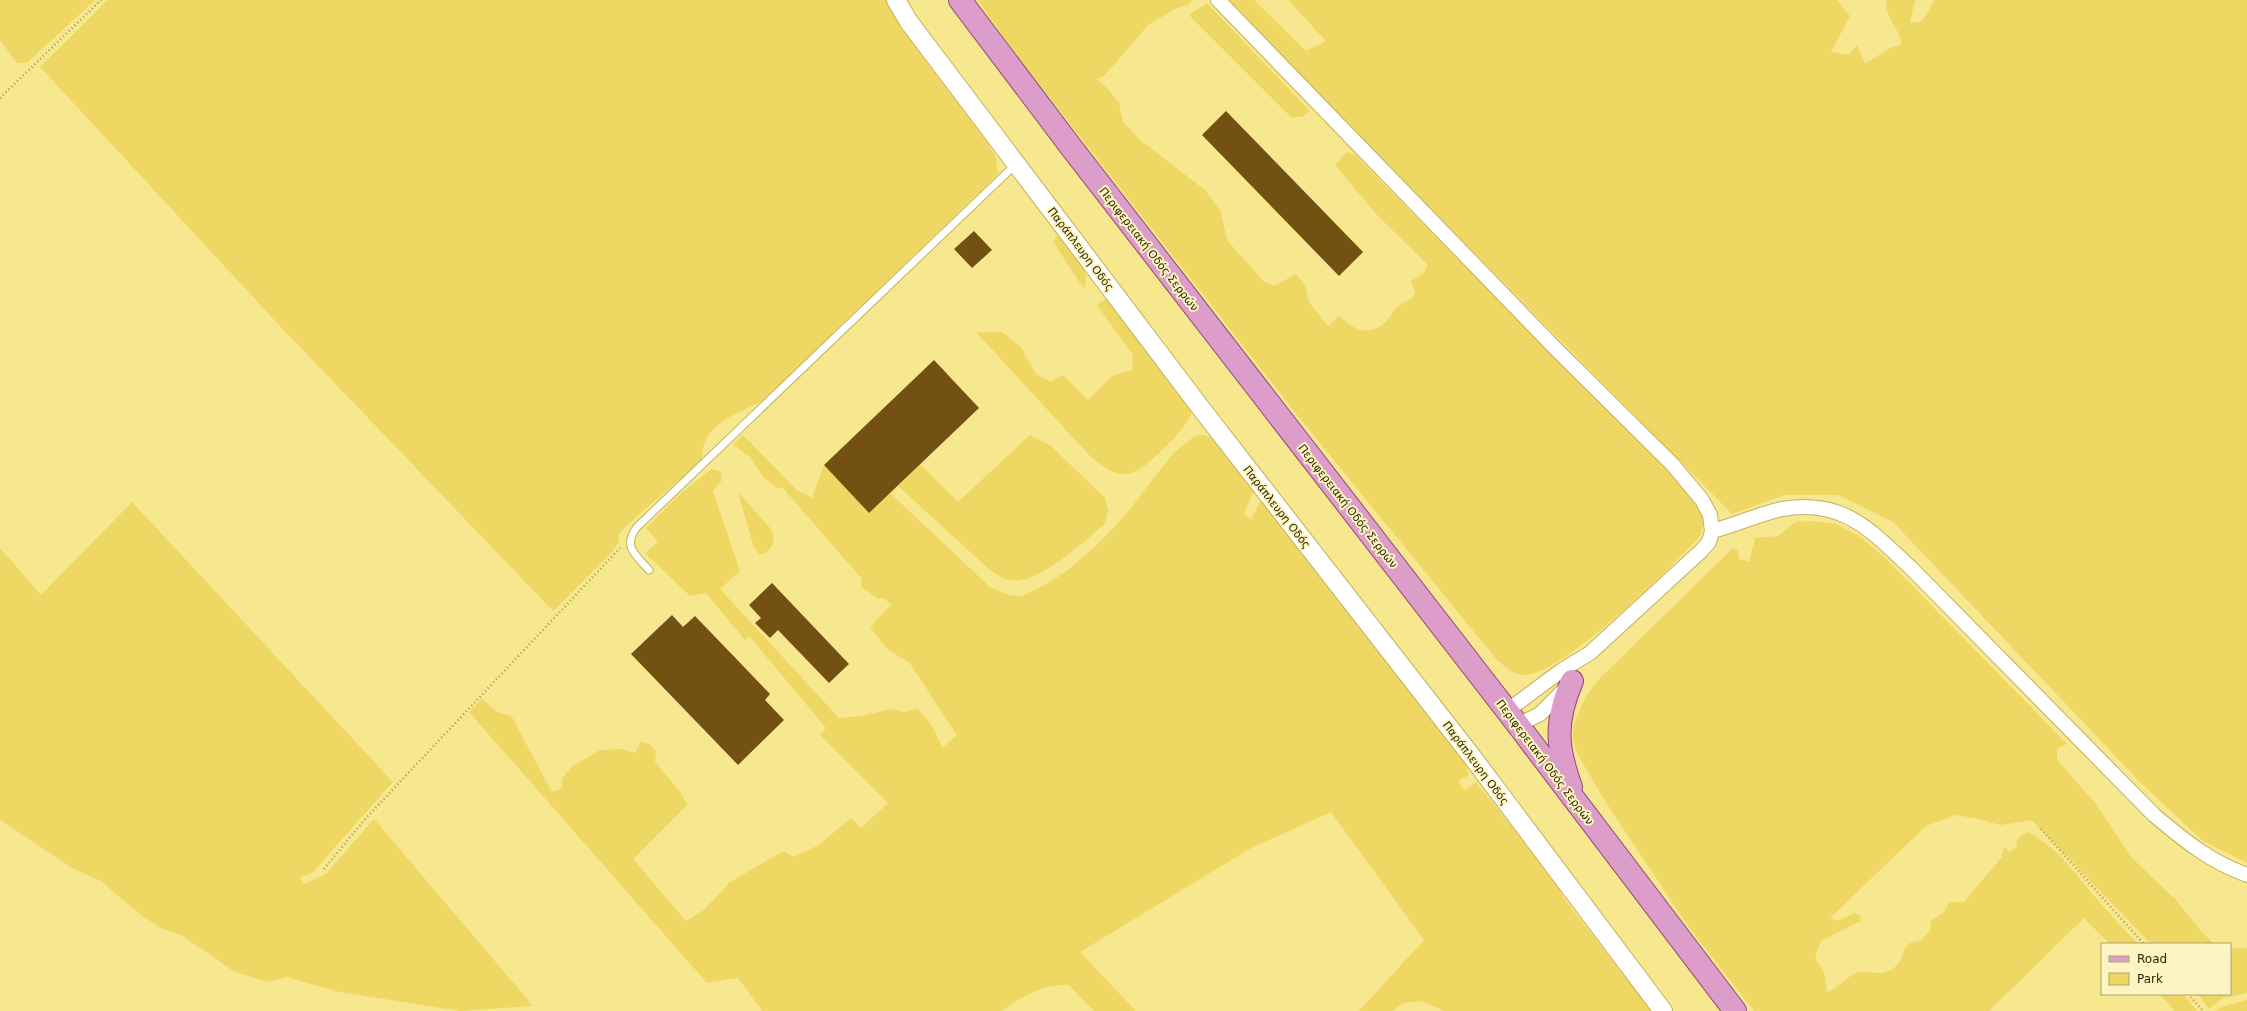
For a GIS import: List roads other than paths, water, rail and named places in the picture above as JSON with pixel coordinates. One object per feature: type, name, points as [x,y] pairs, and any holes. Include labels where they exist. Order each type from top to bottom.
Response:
[{"type":"main road","name":"Περιφερειακή Οδός Σερρών","points":[[960,0],[1066,141],[1512,718],[1736,1011]]},
{"type":"main road","points":[[1572,681],[1559,716],[1559,735],[1561,753],[1577,803]]},
{"type":"street","name":"Παράπλευρη Οδός","points":[[896,0],[910,22],[1016,164],[1200,407],[1473,758],[1663,1011]]},
{"type":"street","points":[[1218,0],[1555,348],[1673,465],[1702,500],[1710,515],[1712,531],[1709,542],[1702,551],[1590,653],[1562,670],[1512,718]]},
{"type":"street","points":[[1712,531],[1781,509],[1803,507],[1825,508],[1847,515],[1873,533],[1912,569],[2154,816],[2195,849],[2229,868],[2247,875]]},
{"type":"street","points":[[1512,718],[1540,714],[1572,681],[1590,653]]},
{"type":"lane","points":[[649,570],[631,549],[630,537],[637,527],[1016,164]]}]
